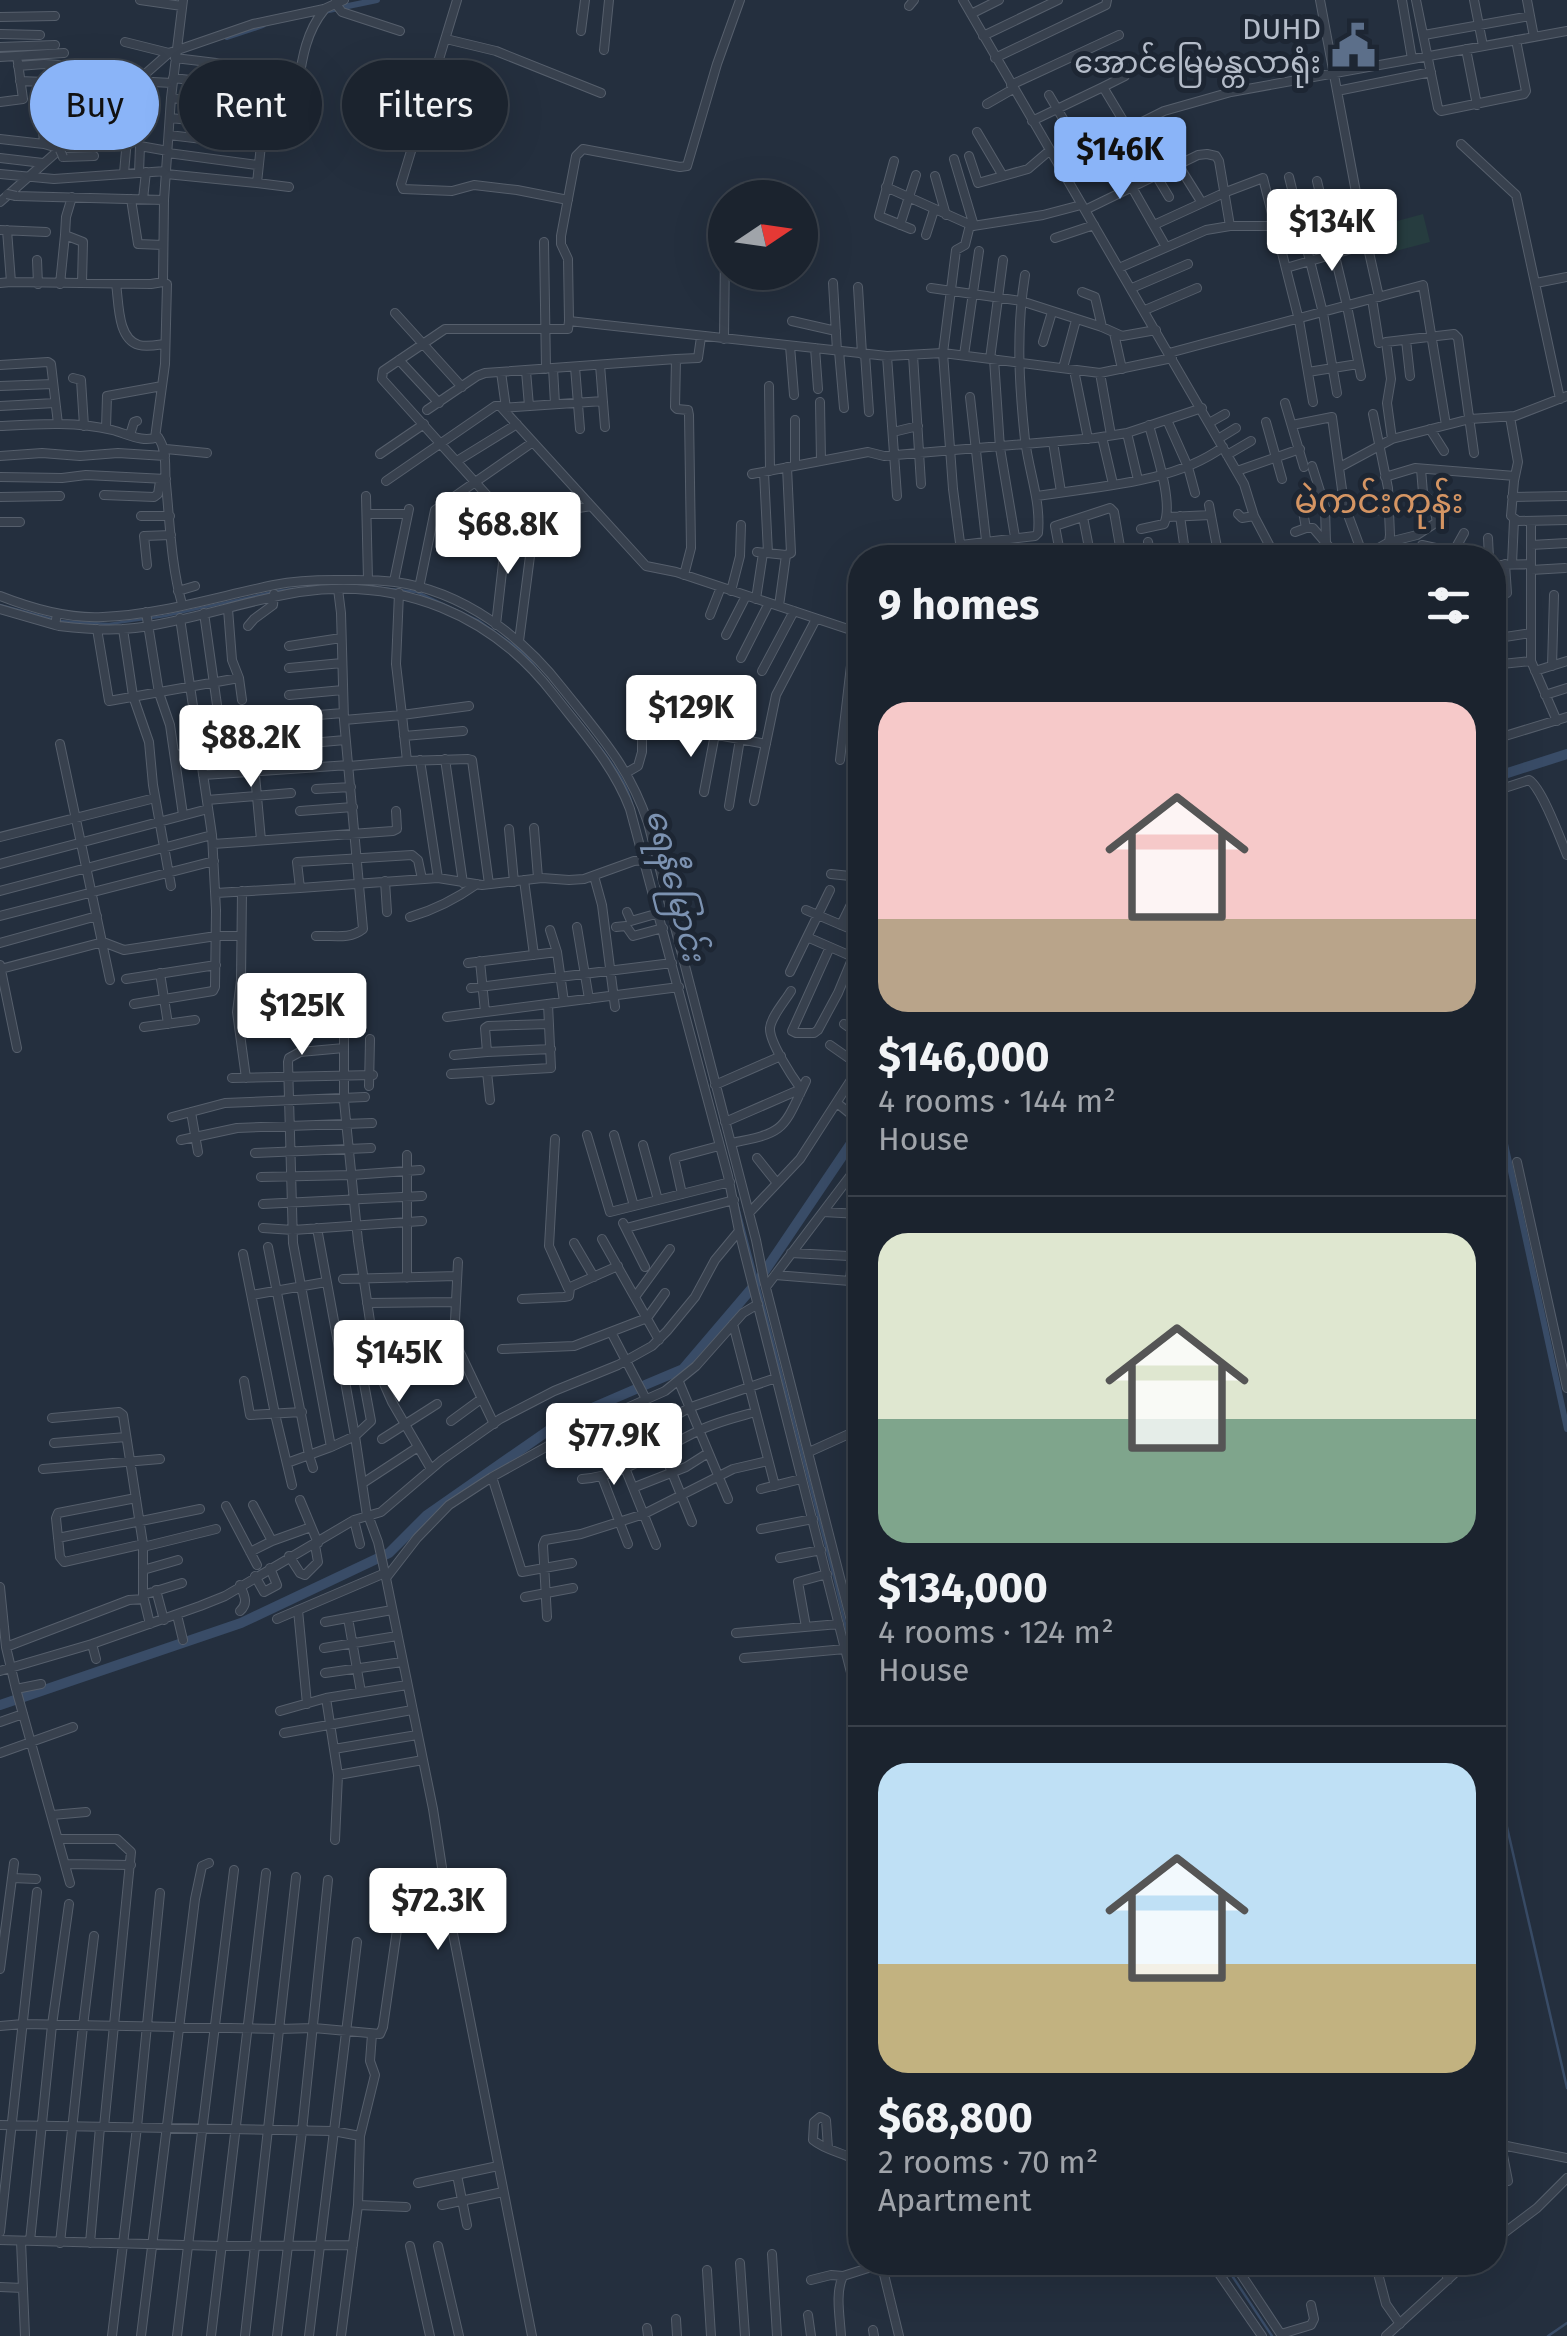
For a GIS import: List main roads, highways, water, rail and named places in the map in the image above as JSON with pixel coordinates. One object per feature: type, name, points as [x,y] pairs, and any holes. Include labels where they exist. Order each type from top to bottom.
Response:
[{"type":"waterway","points":[[324,11],[377,0]]},
{"type":"waterway","points":[[227,37],[263,25]]},
{"type":"waterway","name":"ရေနီမြောင်း","points":[[341,585],[362,586]]},
{"type":"waterway","name":"ရေနီမြောင်း","points":[[380,588],[417,592],[479,621],[524,653],[544,678]]},
{"type":"waterway","name":"ရေနီမြောင်း","points":[[59,621],[109,624],[293,589]]},
{"type":"waterway","name":"ရေနီမြောင်း","points":[[0,605],[52,619]]},
{"type":"waterway","name":"ရေနီမြောင်း","points":[[571,711],[588,732]]},
{"type":"waterway","name":"ရေနီမြောင်း","points":[[599,746],[632,804]]},
{"type":"waterway","points":[[1506,774],[1567,754]]},
{"type":"waterway","points":[[645,1385],[683,1369],[758,1281],[848,1148]]},
{"type":"waterway","points":[[1506,1148],[1567,1429]]},
{"type":"waterway","name":"ရေနီမြောင်း","points":[[737,1203],[848,1637]]},
{"type":"waterway","points":[[0,1705],[241,1623],[389,1553],[427,1515],[562,1421],[636,1389]]},
{"type":"waterway","name":"ရေနီမြောင်း","points":[[1506,1823],[1567,2088]]},
{"type":"waterway","name":"ရေနီမြောင်း","points":[[1232,2275],[1272,2336]]},
{"type":"waterway","name":"ရေနီမြောင်း","points":[[1548,2336],[1567,2323]]},
{"type":"place","name":"DUHD အောင်မြေမန္တလာရုံး","points":[[1354,46]]},
{"type":"district","name":"မဲကင်းကုန်း","points":[[1379,501]]}]
